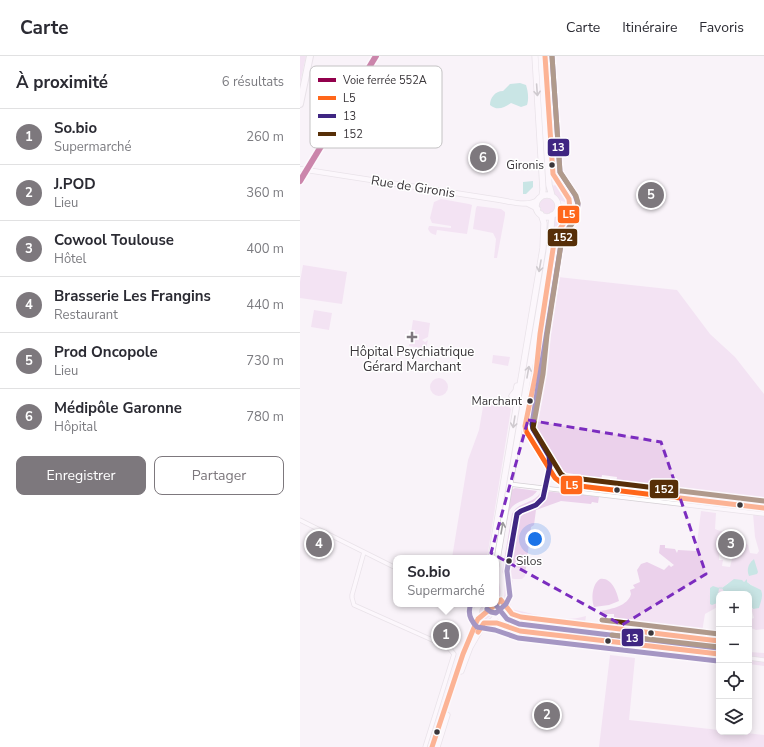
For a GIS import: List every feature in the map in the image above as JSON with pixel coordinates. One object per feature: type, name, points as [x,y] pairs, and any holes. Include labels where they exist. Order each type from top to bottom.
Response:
[{"type":"highway","points":[[300,104],[310,56]]},
{"type":"main road","points":[[497,555],[524,363],[544,241],[544,223],[537,204],[544,190],[535,56]]},
{"type":"main road","points":[[492,555],[507,484],[549,252],[552,215],[558,207],[556,200],[552,196],[549,185],[541,56]]},
{"type":"main road","points":[[540,198],[547,195],[552,196]]},
{"type":"main road","points":[[539,212],[548,216],[552,215]]},
{"type":"main road","points":[[512,396],[516,392],[524,363]]},
{"type":"main road","points":[[432,747],[463,654],[478,619],[476,612],[478,607]]},
{"type":"main road","points":[[478,619],[487,622],[493,620],[496,614],[494,607]]},
{"type":"main road","points":[[437,747],[470,647],[487,622]]},
{"type":"street","name":"Rue de Gironis","points":[[300,169],[526,204],[532,203],[540,198]]},
{"type":"street","name":"Rue de Gironis","points":[[526,204],[539,212]]},
{"type":"street","points":[[507,484],[764,514]]},
{"type":"street","points":[[300,520],[393,567]]},
{"type":"street","points":[[364,552],[352,595],[354,605],[448,647],[453,652],[453,658],[425,747]]},
{"type":"street","points":[[362,562],[369,555]]},
{"type":"street","points":[[470,607],[476,612]]},
{"type":"street","points":[[496,614],[508,627]]},
{"type":"street","points":[[487,622],[520,631],[716,654]]},
{"type":"street","points":[[752,658],[764,660]]},
{"type":"highlighted area","points":[[528,420],[661,442],[706,574],[622,625],[491,553]]},
{"type":"shaded area","points":[[300,56],[306,56],[300,83]]},
{"type":"shaded area","points":[[520,83],[526,85],[528,95],[527,105],[521,107],[511,103],[503,107],[495,108],[490,105],[492,97],[495,94],[503,91],[510,84]]},
{"type":"shaded area","points":[[533,181],[533,187],[526,194],[523,194],[523,182]]},
{"type":"shaded area","points":[[556,185],[564,193],[569,203],[562,201],[553,193],[551,186]]},
{"type":"shaded area","points":[[547,198],[554,203],[555,206],[550,213],[547,214],[540,209],[539,206],[544,199]]},
{"type":"shaded area","points":[[441,199],[472,205],[467,234],[437,230],[436,235],[432,234],[428,229],[429,226],[451,228],[451,226],[432,223],[430,218],[434,202]]},
{"type":"shaded area","points":[[477,206],[501,209],[505,212],[497,258],[494,258],[496,239],[493,233],[473,229]]},
{"type":"shaded area","points":[[569,208],[566,217],[557,227],[552,225],[557,214],[562,210]]},
{"type":"shaded area","points":[[303,265],[347,272],[342,304],[300,298],[300,282]]},
{"type":"shaded area","points":[[558,277],[677,290],[710,334],[735,357],[764,394],[764,499],[616,483],[617,477],[602,475],[601,481],[565,477],[561,474],[537,436],[533,425]]},
{"type":"shaded area","points":[[314,310],[332,313],[329,330],[311,327]]},
{"type":"shaded area","points":[[413,320],[430,323],[428,337],[422,340],[425,342],[428,340],[426,349],[409,346]]},
{"type":"shaded area","points":[[493,355],[510,357],[508,366],[492,363]]},
{"type":"shaded area","points":[[439,378],[445,381],[448,387],[445,393],[439,396],[433,393],[430,387],[433,381]]},
{"type":"shaded area","points":[[484,401],[506,404],[511,409],[487,555],[452,555],[468,460],[479,430]]},
{"type":"shaded area","points":[[515,488],[537,491],[534,495],[511,508],[499,560],[510,493],[511,490]]},
{"type":"shaded area","points":[[541,491],[599,497],[598,503],[592,502],[591,504],[561,501],[536,510],[534,525],[531,527],[525,576],[522,579],[508,578],[503,575],[502,572],[512,514],[518,507],[539,495]]},
{"type":"shaded area","points":[[701,511],[716,513],[715,529],[723,532],[718,544],[720,545],[719,560],[723,560],[722,566],[730,567],[738,539],[741,539],[748,545],[750,553],[757,554],[759,551],[755,537],[753,514],[764,516],[764,629],[756,630],[752,628],[752,619],[754,618],[752,608],[759,603],[762,592],[747,582],[747,580],[744,582],[735,580],[722,588],[724,591],[716,591],[716,608],[705,614],[701,638],[600,625],[600,617],[602,616],[601,623],[609,624],[611,618],[614,618],[614,614],[602,614],[601,611],[623,604],[631,594],[630,590],[635,588],[633,585],[640,582],[637,570],[641,564],[647,562],[664,570],[669,565],[671,567],[674,565],[659,553],[660,545],[665,545],[665,548],[675,549],[677,553],[678,550],[696,551]]},
{"type":"shaded area","points":[[754,559],[758,572],[757,574],[749,576],[748,566]]},
{"type":"shaded area","points":[[600,579],[610,582],[617,593],[619,601],[609,605],[594,607],[593,592],[595,584]]},
{"type":"shaded area","points":[[734,579],[742,580],[744,582],[747,579],[747,582],[762,592],[759,608],[753,609],[752,608],[752,591],[724,591],[722,588]]},
{"type":"shaded area","points":[[513,580],[510,609],[547,617],[567,619],[586,616],[583,636],[517,627],[506,622],[499,615],[498,609],[504,599],[505,583]]},
{"type":"shaded area","points":[[499,584],[501,592],[499,598]]},
{"type":"shaded area","points":[[713,586],[719,588],[719,591],[716,591],[716,603],[712,605],[710,604],[710,588]]},
{"type":"shaded area","points":[[480,607],[491,607],[493,609],[493,614],[485,620],[479,617],[478,609]]},
{"type":"shaded area","points":[[599,628],[660,635],[660,639],[611,633],[611,631],[599,631]]},
{"type":"shaded area","points":[[603,635],[660,641],[659,646],[601,638]]},
{"type":"shaded area","points":[[663,635],[701,640],[700,643],[663,639]]},
{"type":"shaded area","points":[[662,641],[716,648],[716,653],[662,646]]},
{"type":"shaded area","points":[[598,643],[652,648],[652,651],[658,652],[658,654],[597,646]]},
{"type":"shaded area","points":[[661,652],[686,655],[687,652],[716,656],[716,661],[661,654]]},
{"type":"shaded area","points":[[752,652],[764,653],[764,658],[752,656]]},
{"type":"shaded area","points":[[610,655],[635,658],[629,720],[716,730],[716,735],[752,735],[752,734],[764,735],[764,747],[599,747]]},
{"type":"shaded area","points":[[752,659],[764,661],[764,666],[752,664]]},
{"type":"rail line","name":"552A","points":[[370,66],[376,56]]},
{"type":"rail line","name":"552A","points":[[300,181],[320,148]]},
{"type":"transit line","name":"L5","points":[[545,56],[553,174],[569,199],[570,210],[568,217],[555,236],[540,334],[536,373],[525,426],[526,431],[555,478],[563,484],[764,508]]},
{"type":"transit line","name":"13","points":[[487,609],[496,613],[506,604],[510,596],[507,571],[517,514],[536,505],[543,498],[550,465],[549,456],[533,429],[532,424],[562,238],[574,220],[578,204],[575,195],[560,172],[552,56]]},
{"type":"transit line","name":"152","points":[[552,56],[560,172],[576,196],[578,203],[574,221],[562,238],[547,335],[543,374],[533,428],[561,474],[565,477],[764,501]]},
{"type":"transit line","name":"L5","points":[[499,602],[501,600],[512,614],[521,617],[716,641]]},
{"type":"transit line","name":"13","points":[[470,607],[470,616],[477,627],[495,630],[518,638],[716,661]]},
{"type":"transit line","name":"L5","points":[[432,747],[463,654],[476,623],[478,619],[493,607]]},
{"type":"transit line","name":"13","points":[[497,607],[507,619],[519,624],[716,648]]},
{"type":"transit line","name":"152","points":[[602,620],[716,634]]},
{"type":"transit line","name":"L5","points":[[478,632],[484,623],[497,623],[520,631],[716,654]]},
{"type":"transit line","name":"152","points":[[612,635],[716,647]]},
{"type":"place","name":"Médipôle Garonne","points":[[483,158]]},
{"type":"place","name":"Gironis","points":[[552,165]]},
{"type":"place","name":"Prod Oncopole","points":[[651,195]]},
{"type":"place","name":"Hôpital Psychiatrique Gérard Marchant","points":[[412,337]]},
{"type":"place","name":"Marchant","points":[[530,401]]},
{"type":"place","name":"Brasserie Les Frangins","points":[[319,544]]},
{"type":"place","name":"Cowool Toulouse","points":[[731,544]]},
{"type":"place","name":"Silos","points":[[509,561]]},
{"type":"place","name":"So.bio","points":[[446,635]]},
{"type":"place","name":"J.POD","points":[[547,715]]}]
